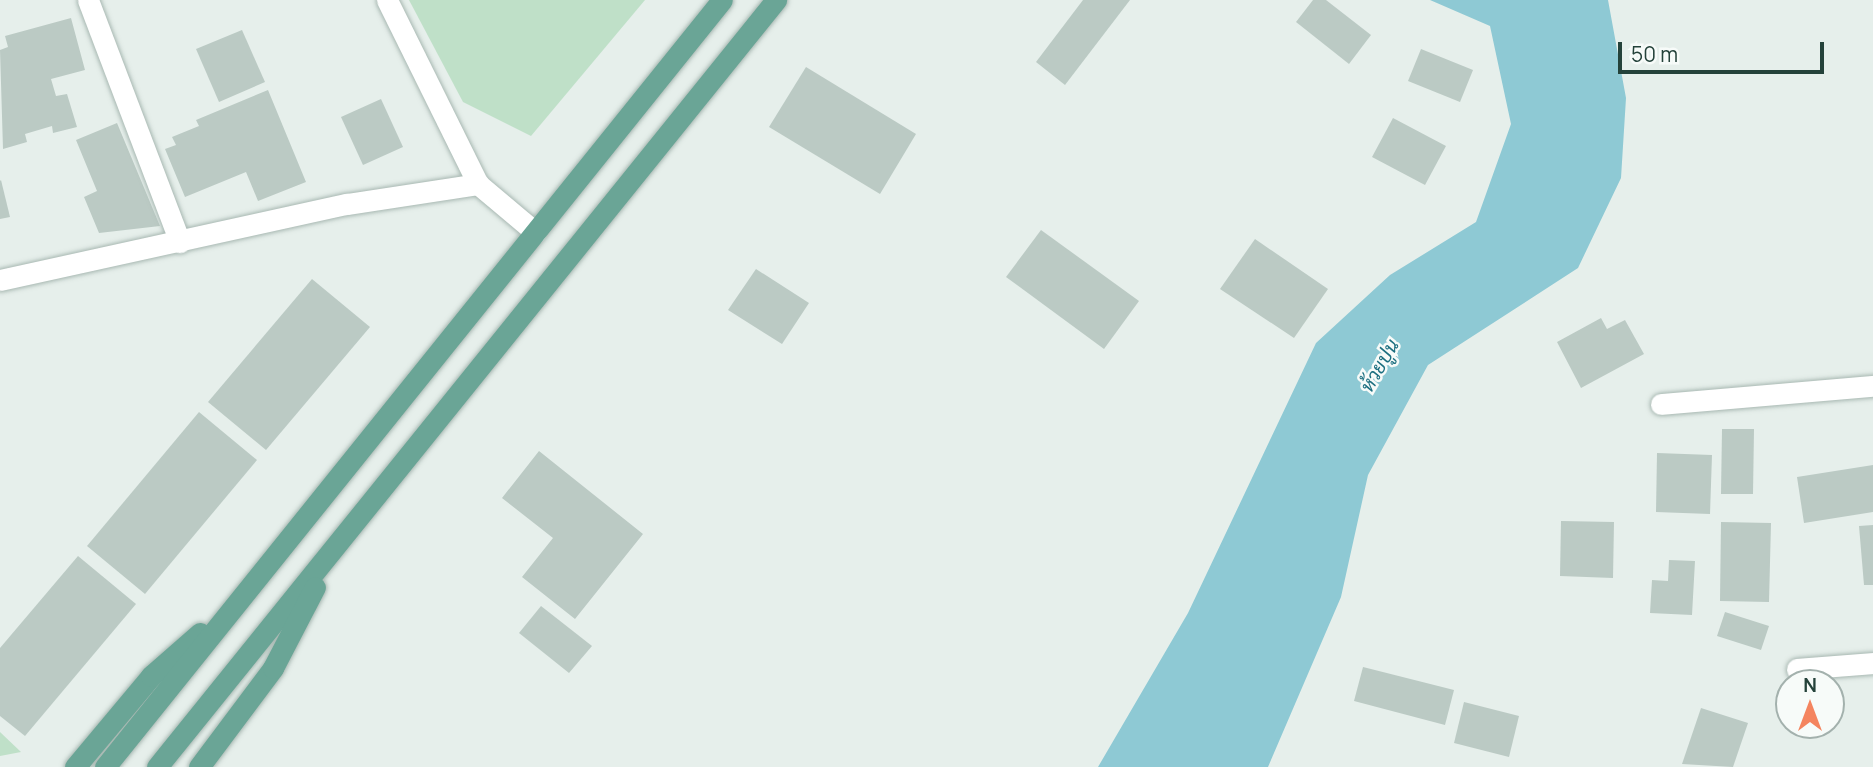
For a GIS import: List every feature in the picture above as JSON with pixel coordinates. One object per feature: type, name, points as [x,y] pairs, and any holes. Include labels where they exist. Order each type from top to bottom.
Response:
[{"type":"main road","points":[[105,767],[722,0]]},
{"type":"main road","points":[[157,767],[776,0]]},
{"type":"main road","points":[[199,767],[273,668],[337,545]]},
{"type":"main road","points":[[75,767],[151,676],[244,594]]},
{"type":"street","points":[[88,0],[180,242]]},
{"type":"street","points":[[387,0],[478,184],[535,232]]},
{"type":"street","points":[[0,280],[346,204],[478,184]]},
{"type":"street","points":[[1661,404],[1873,386]]},
{"type":"street","points":[[1797,669],[1873,663]]},
{"type":"green space","points":[[409,0],[645,0],[531,136],[463,102]]},
{"type":"green space","points":[[0,732],[21,752],[0,756]]},
{"type":"water","name":"ห้วยปูน","points":[[1430,0],[1608,0],[1626,98],[1621,178],[1578,268],[1428,365],[1368,475],[1341,597],[1268,767],[1098,767],[1188,613],[1316,343],[1390,275],[1476,222],[1511,124],[1490,26]]},
{"type":"building","points":[[1083,0],[1130,0],[1065,85],[1036,62]]},
{"type":"building","points":[[1313,0],[1326,0],[1371,35],[1349,64],[1296,22]]},
{"type":"building","points":[[71,18],[85,70],[51,79],[56,96],[67,94],[77,127],[53,133],[52,126],[25,134],[27,142],[3,149],[0,50],[8,47],[5,36]]},
{"type":"building","points":[[242,30],[265,82],[219,102],[196,49]]},
{"type":"building","points":[[1421,49],[1473,70],[1460,102],[1408,81]]},
{"type":"building","points":[[806,67],[916,134],[880,194],[769,127]]},
{"type":"building","points":[[268,90],[306,182],[258,201],[246,172],[185,197],[165,149],[176,145],[172,137],[199,126],[196,120]]},
{"type":"building","points":[[381,99],[403,147],[363,165],[341,117]]},
{"type":"building","points":[[1393,118],[1446,146],[1425,185],[1372,157]]},
{"type":"building","points":[[117,123],[160,226],[99,233],[84,197],[97,191],[76,140]]},
{"type":"building","points":[[0,181],[10,217],[0,219]]},
{"type":"building","points":[[1041,230],[1139,301],[1104,349],[1006,277]]},
{"type":"building","points":[[1255,239],[1328,289],[1294,338],[1220,289]]},
{"type":"building","points":[[756,269],[809,303],[782,344],[728,310]]},
{"type":"building","points":[[312,279],[370,327],[266,450],[208,402]]},
{"type":"building","points":[[1601,318],[1607,329],[1625,320],[1644,354],[1581,388],[1557,342]]},
{"type":"building","points":[[199,412],[257,460],[145,594],[87,546]]},
{"type":"building","points":[[1722,429],[1754,429],[1753,494],[1721,494]]},
{"type":"building","points":[[539,451],[643,534],[575,619],[522,577],[553,538],[502,498]]},
{"type":"building","points":[[1657,453],[1712,455],[1710,514],[1656,512]]},
{"type":"building","points":[[1873,465],[1873,512],[1804,523],[1797,477]]},
{"type":"building","points":[[1561,521],[1614,522],[1613,578],[1560,576]]},
{"type":"building","points":[[1721,522],[1771,523],[1769,602],[1720,601]]},
{"type":"building","points":[[1873,525],[1873,585],[1864,585],[1859,526]]},
{"type":"building","points":[[78,556],[136,604],[25,736],[0,716],[0,648]]},
{"type":"building","points":[[1669,560],[1695,561],[1692,615],[1650,613],[1652,580],[1668,581]]},
{"type":"building","points":[[541,606],[592,646],[569,673],[519,633]]},
{"type":"building","points":[[1725,612],[1769,626],[1761,650],[1717,636]]},
{"type":"building","points":[[1363,667],[1454,690],[1445,725],[1354,701]]},
{"type":"building","points":[[1464,702],[1519,716],[1509,757],[1454,743]]},
{"type":"building","points":[[1701,708],[1748,723],[1733,767],[1682,764]]}]
